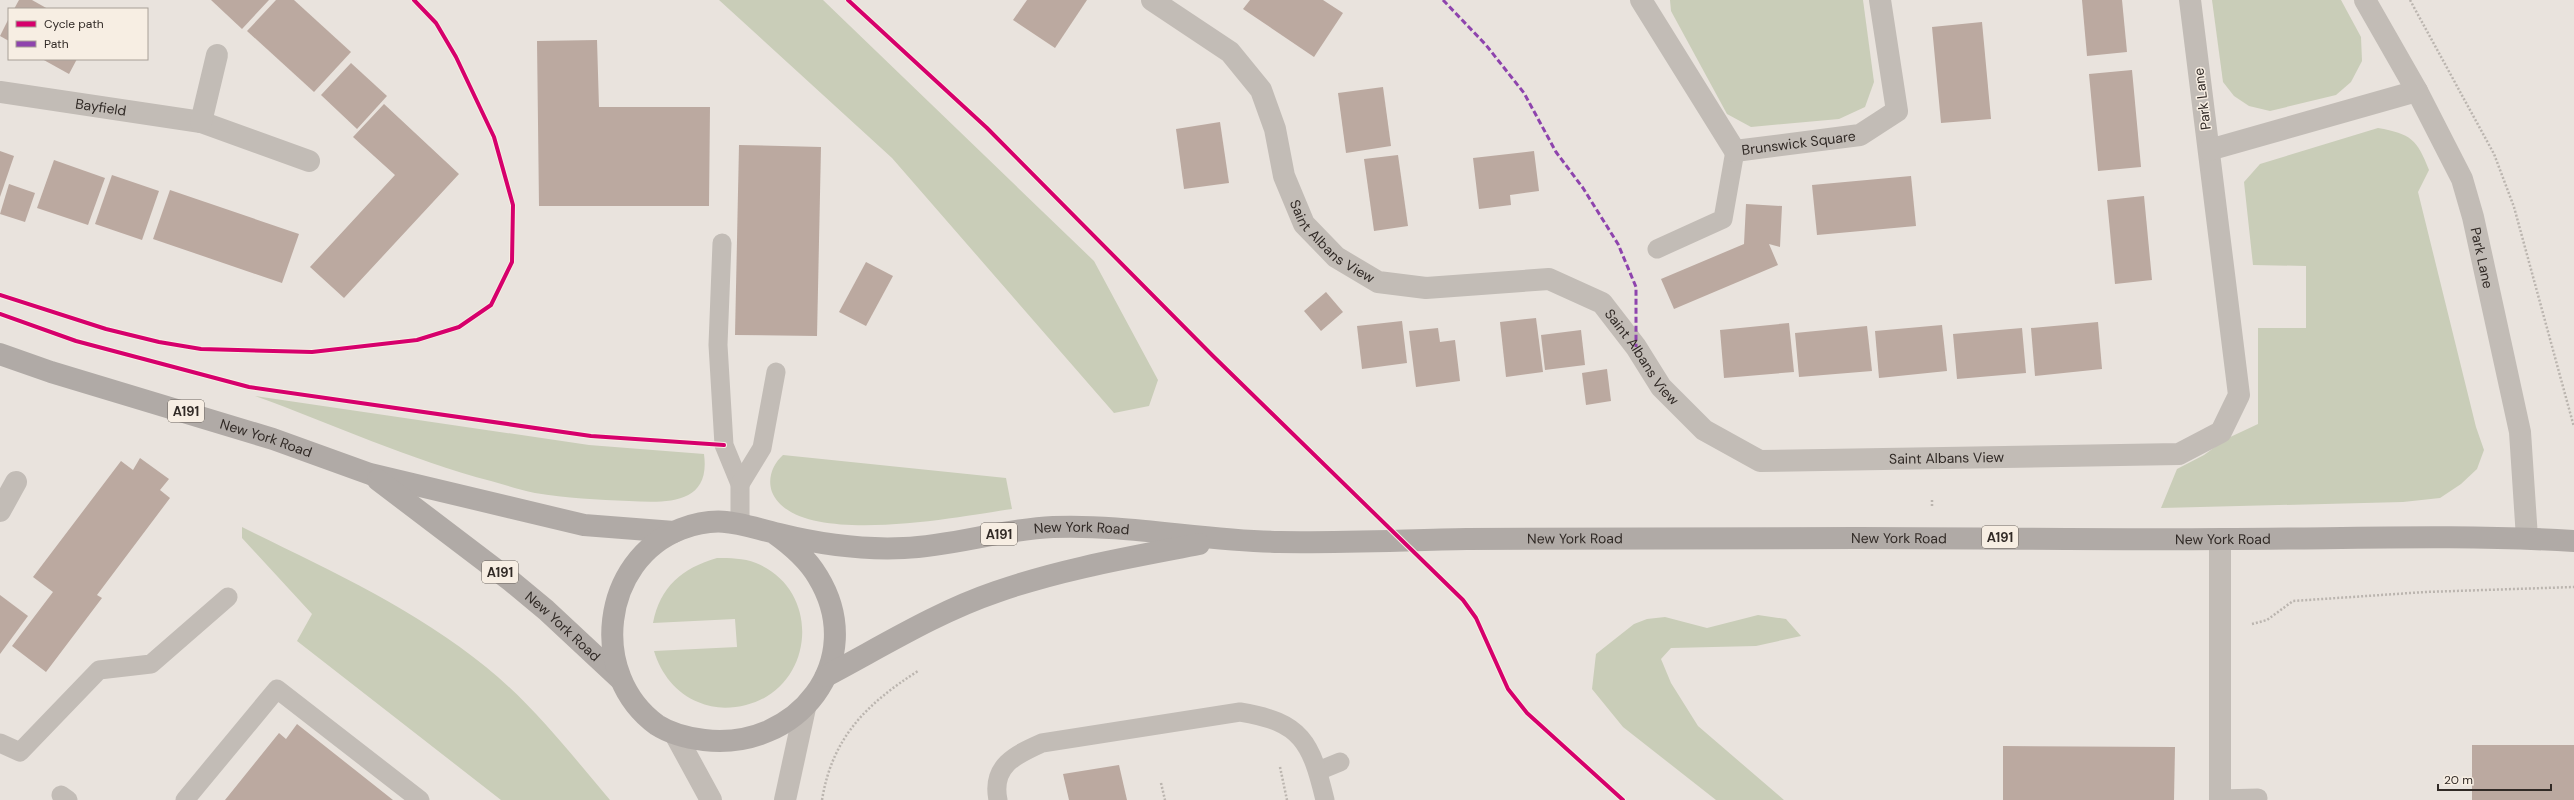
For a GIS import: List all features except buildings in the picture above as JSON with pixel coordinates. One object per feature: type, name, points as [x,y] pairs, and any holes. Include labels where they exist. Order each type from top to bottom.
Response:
[{"type":"main road","name":"New York Road","points":[[0,354],[51,372],[272,439],[370,474],[584,525],[674,532]]},
{"type":"main road","name":"New York Road","points":[[370,474],[511,581],[546,610],[621,680],[640,708],[657,724],[675,734],[718,742],[744,740],[786,724],[805,708],[817,693],[826,676],[833,655],[835,636],[828,596],[819,578],[805,559],[774,533]]},
{"type":"main road","name":"New York Road","points":[[621,680],[616,666],[611,633],[617,595],[628,574],[644,554],[674,532],[704,523],[740,522],[774,533],[836,545],[880,548],[947,543],[1045,527],[1079,527],[1273,542],[1472,539],[1932,537],[2220,539],[2373,537],[2527,538],[2574,541]]},
{"type":"main road","name":"New York Road","points":[[826,676],[953,610],[996,592],[1117,560],[1226,538]]},
{"type":"street","name":"Saint Albans View","points":[[1152,0],[1230,52],[1261,90],[1275,129],[1284,176],[1304,224],[1336,257],[1378,282],[1426,288],[1549,280],[1602,303],[1636,347],[1661,387],[1704,430],[1760,462],[2179,454],[2222,432]]},
{"type":"street","name":"Brunswick Square","points":[[1641,0],[1735,151],[1860,135],[1897,111],[1880,0]]},
{"type":"street","name":"Park Lane","points":[[2190,0],[2239,395],[2222,432]]},
{"type":"street","name":"Park Lane","points":[[2365,0],[2417,91],[2462,179],[2473,217],[2520,432],[2527,538]]},
{"type":"street","points":[[201,122],[217,55]]},
{"type":"street","points":[[2209,150],[2417,91]]},
{"type":"street","name":"Bayfield","points":[[0,92],[201,122],[309,161]]},
{"type":"street","points":[[0,511],[16,482]]},
{"type":"street","points":[[2220,539],[2220,799]]},
{"type":"street","points":[[785,800],[805,708]]},
{"type":"street","points":[[675,734],[711,800]]},
{"type":"lane","points":[[1658,249],[1724,219],[1735,151]]},
{"type":"lane","points":[[722,243],[718,345],[724,445],[740,484],[740,522]]},
{"type":"lane","points":[[740,484],[762,448],[776,372]]},
{"type":"lane","points":[[0,743],[20,752],[99,670],[151,664],[228,597]]},
{"type":"lane","points":[[185,800],[277,689],[420,800]]},
{"type":"lane","points":[[998,800],[995,786],[1002,769],[1015,754],[1042,743],[1240,712],[1267,716],[1289,726],[1308,747],[1318,771],[1325,800]]},
{"type":"lane","points":[[1318,771],[1340,762]]},
{"type":"lane","points":[[2220,799],[2258,798]]},
{"type":"path","points":[[2220,634],[2267,620],[2293,601],[2425,592],[2574,587]]},
{"type":"path","points":[[822,800],[826,777],[848,731],[876,700],[918,671]]},
{"type":"path","points":[[1280,767],[1287,800]]},
{"type":"path","points":[[1161,783],[1165,800]]},
{"type":"green space","points":[[719,0],[823,0],[1094,261],[1158,380],[1149,406],[1114,413],[892,158]]},
{"type":"green space","points":[[1670,0],[1863,0],[1874,82],[1865,107],[1839,119],[1751,127],[1727,114],[1671,11]]},
{"type":"green space","points":[[2212,0],[2341,0],[2361,37],[2362,61],[2351,82],[2336,95],[2270,111],[2249,106],[2234,96],[2223,82]]},
{"type":"green space","points":[[2378,128],[2398,133],[2411,140],[2421,151],[2429,170],[2418,192],[2476,427],[2484,450],[2477,469],[2461,484],[2440,498],[2403,502],[2161,508],[2177,469],[2204,455],[2226,439],[2258,424],[2258,328],[2306,328],[2306,266],[2253,265],[2244,182],[2260,164]]},
{"type":"green space","points":[[255,396],[589,445],[704,454],[704,471],[700,483],[693,492],[683,497],[657,502],[606,500],[535,493],[431,463]]},
{"type":"green space","points":[[783,455],[1006,478],[1012,509],[920,522],[882,525],[845,525],[813,520],[787,510],[772,492],[770,482],[772,472],[776,463]]},
{"type":"green space","points":[[242,527],[368,590],[429,626],[458,646],[486,667],[520,697],[551,730],[610,800],[501,800],[297,641],[312,614],[242,538]]},
{"type":"green space","points":[[717,558],[751,561],[778,576],[792,594],[800,615],[802,638],[797,660],[786,679],[769,695],[746,705],[722,708],[698,702],[676,688],[665,675],[654,651],[737,647],[735,619],[653,623],[656,610],[661,599],[674,581],[693,567]]},
{"type":"green space","points":[[1758,615],[1786,619],[1801,636],[1756,646],[1671,648],[1661,659],[1671,683],[1698,726],[1784,800],[1716,800],[1623,727],[1592,689],[1596,654],[1634,624],[1647,619],[1665,617],[1707,628]]},
{"type":"marked path","points":[[1443,0],[1486,45],[1524,93],[1556,152],[1583,188],[1618,244],[1636,287],[1636,347]]},
{"type":"cycle path","points":[[0,295],[106,329],[159,342],[201,349],[312,352],[417,340],[459,327],[491,305],[512,262],[513,205],[494,137],[456,57],[436,23],[414,0]]},
{"type":"cycle path","points":[[848,0],[987,128],[1213,356],[1463,600],[1476,618],[1508,689],[1527,713],[1623,800]]},
{"type":"cycle path","points":[[0,314],[76,341],[249,387],[591,436],[724,445]]}]
